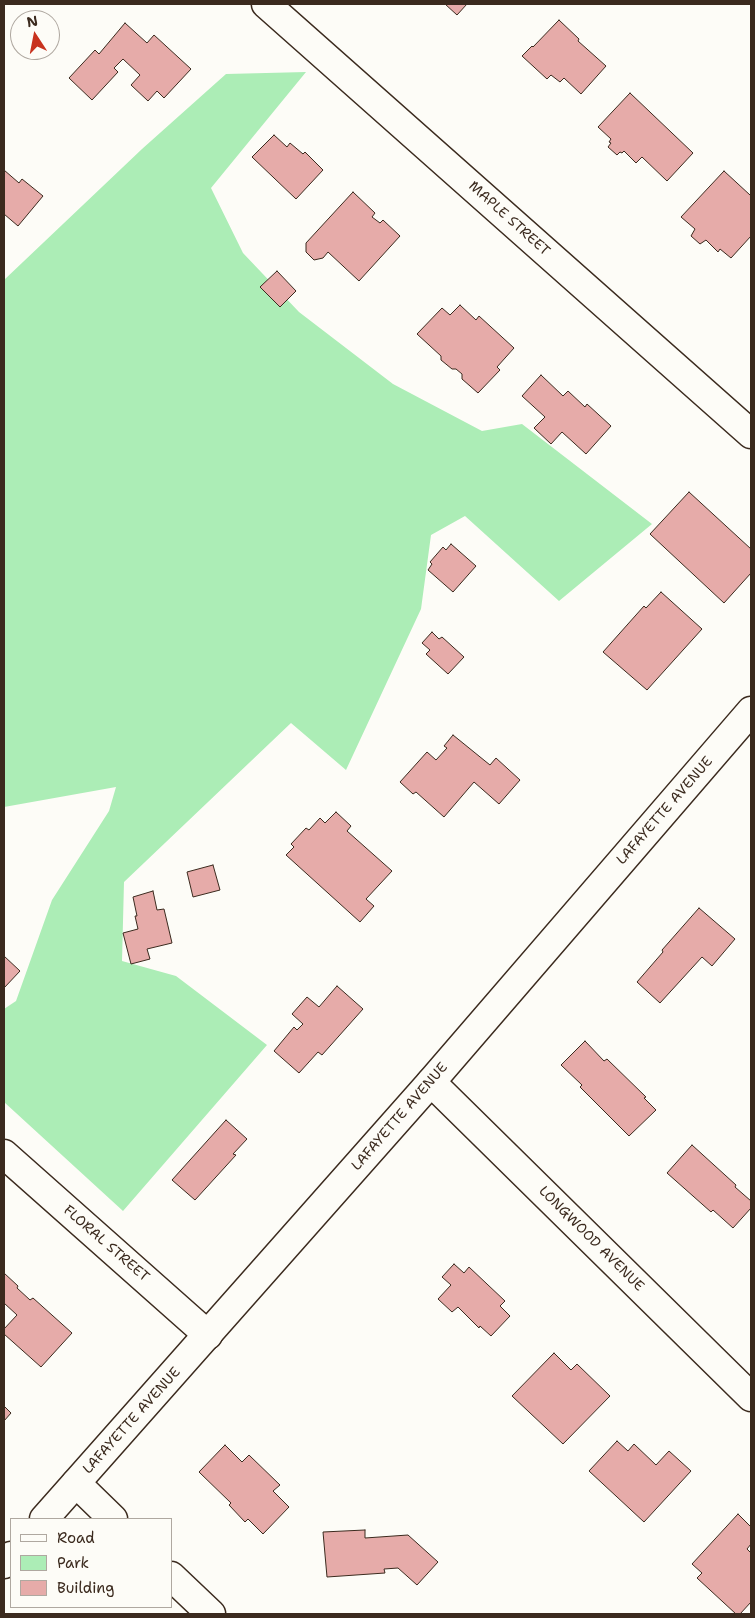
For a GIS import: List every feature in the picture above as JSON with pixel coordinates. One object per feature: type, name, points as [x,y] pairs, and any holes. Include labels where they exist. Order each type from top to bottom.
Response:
[{"type":"street","name":"MAPLE STREET","points":[[266,4],[751,434]]},
{"type":"street","name":"LAFAYETTE AVENUE","points":[[45,1518],[431,1082],[751,711]]},
{"type":"street","name":"LONGWOOD AVENUE","points":[[431,1082],[751,1397]]},
{"type":"street","name":"FLORAL STREET","points":[[4,1154],[208,1335]]},
{"type":"street","points":[[76,1483],[112,1518]]},
{"type":"street","points":[[172,1577],[211,1614]]},
{"type":"green space","points":[[306,72],[211,188],[243,253],[299,312],[393,384],[482,431],[522,424],[652,524],[559,601],[465,516],[431,535],[421,609],[346,770],[291,723],[124,882],[122,961],[176,976],[267,1045],[123,1211],[4,1102],[4,1009],[16,1001],[52,900],[109,811],[116,787],[4,807],[4,280],[142,149],[226,74]]},
{"type":"building","points":[[445,4],[467,4],[457,15]]},
{"type":"building","points":[[559,20],[579,39],[578,41],[606,66],[581,94],[564,78],[560,82],[551,75],[547,79],[522,56]]},
{"type":"building","points":[[125,23],[147,43],[154,35],[191,69],[164,98],[157,91],[148,101],[131,85],[140,75],[123,59],[114,68],[118,72],[92,100],[69,78],[95,50],[99,54]]},
{"type":"building","points":[[630,93],[693,153],[667,181],[642,157],[636,163],[624,151],[617,155],[608,147],[611,139],[598,127]]},
{"type":"building","points":[[274,135],[287,147],[290,143],[303,154],[305,152],[323,170],[296,199],[252,157]]},
{"type":"building","points":[[4,170],[19,183],[22,179],[43,196],[18,226],[4,214]]},
{"type":"building","points":[[724,171],[751,194],[751,236],[731,258],[720,249],[718,252],[706,240],[700,244],[691,236],[695,229],[681,217]]},
{"type":"building","points":[[353,192],[375,213],[372,217],[380,223],[383,220],[400,236],[359,281],[328,252],[323,258],[314,260],[306,252],[306,243]]},
{"type":"building","points":[[277,271],[296,291],[280,307],[260,287]]},
{"type":"building","points":[[460,305],[476,320],[479,316],[514,348],[497,367],[500,370],[478,393],[462,379],[462,374],[441,360],[441,356],[417,334],[442,308],[450,315]]},
{"type":"building","points":[[541,375],[563,396],[568,391],[585,407],[587,404],[611,426],[586,454],[562,432],[551,444],[534,428],[545,417],[522,396]]},
{"type":"building","points":[[689,492],[751,549],[751,573],[724,603],[650,534]]},
{"type":"building","points":[[451,544],[476,566],[453,592],[428,570],[432,564],[430,562],[443,547],[446,550]]},
{"type":"building","points":[[661,592],[702,629],[647,690],[603,652],[644,606],[646,608]]},
{"type":"building","points":[[432,632],[439,639],[442,637],[464,657],[448,674],[426,654],[430,650],[422,643]]},
{"type":"building","points":[[453,735],[490,765],[496,758],[520,780],[499,804],[474,782],[444,817],[416,792],[413,794],[400,782],[427,752],[436,760],[447,748],[444,746]]},
{"type":"building","points":[[336,812],[351,826],[347,831],[392,871],[366,899],[374,906],[360,922],[286,855],[294,847],[291,844],[306,828],[309,830],[320,818],[325,823]]},
{"type":"building","points":[[213,865],[220,890],[193,897],[187,872]]},
{"type":"building","points":[[153,891],[157,910],[164,909],[172,943],[147,949],[150,959],[131,964],[123,933],[138,929],[133,897]]},
{"type":"building","points":[[699,908],[735,939],[712,966],[702,957],[660,1003],[637,982]]},
{"type":"building","points":[[4,956],[20,971],[4,988]]},
{"type":"building","points":[[337,986],[363,1009],[322,1055],[318,1052],[299,1073],[274,1051],[294,1027],[297,1030],[303,1024],[292,1014],[307,997],[319,1007]]},
{"type":"building","points":[[585,1041],[604,1061],[607,1059],[646,1097],[644,1098],[656,1110],[629,1136],[561,1065]]},
{"type":"building","points":[[226,1120],[247,1139],[233,1154],[236,1155],[195,1200],[172,1180]]},
{"type":"building","points":[[692,1145],[751,1201],[751,1208],[733,1228],[713,1210],[711,1212],[667,1173]]},
{"type":"building","points":[[454,1264],[464,1273],[469,1267],[505,1301],[500,1306],[510,1316],[491,1336],[480,1326],[479,1328],[458,1307],[452,1312],[438,1299],[451,1285],[442,1277]]},
{"type":"building","points":[[4,1273],[30,1300],[33,1298],[72,1333],[41,1367],[4,1334],[4,1329],[17,1315],[4,1303]]},
{"type":"building","points":[[554,1353],[571,1370],[577,1364],[610,1396],[563,1444],[512,1396]]},
{"type":"building","points":[[4,1406],[11,1413],[4,1421]]},
{"type":"building","points":[[617,1441],[628,1451],[634,1444],[656,1465],[669,1451],[691,1471],[644,1522],[589,1471]]},
{"type":"building","points":[[225,1445],[242,1462],[249,1455],[280,1485],[273,1491],[289,1507],[263,1534],[248,1519],[245,1522],[229,1505],[231,1503],[199,1472]]},
{"type":"building","points":[[738,1514],[751,1527],[751,1544],[747,1549],[751,1553],[751,1602],[740,1614],[736,1614],[697,1578],[702,1573],[692,1564]]},
{"type":"building","points":[[365,1530],[365,1538],[408,1535],[438,1562],[417,1585],[398,1568],[384,1569],[385,1573],[327,1577],[323,1532]]}]
